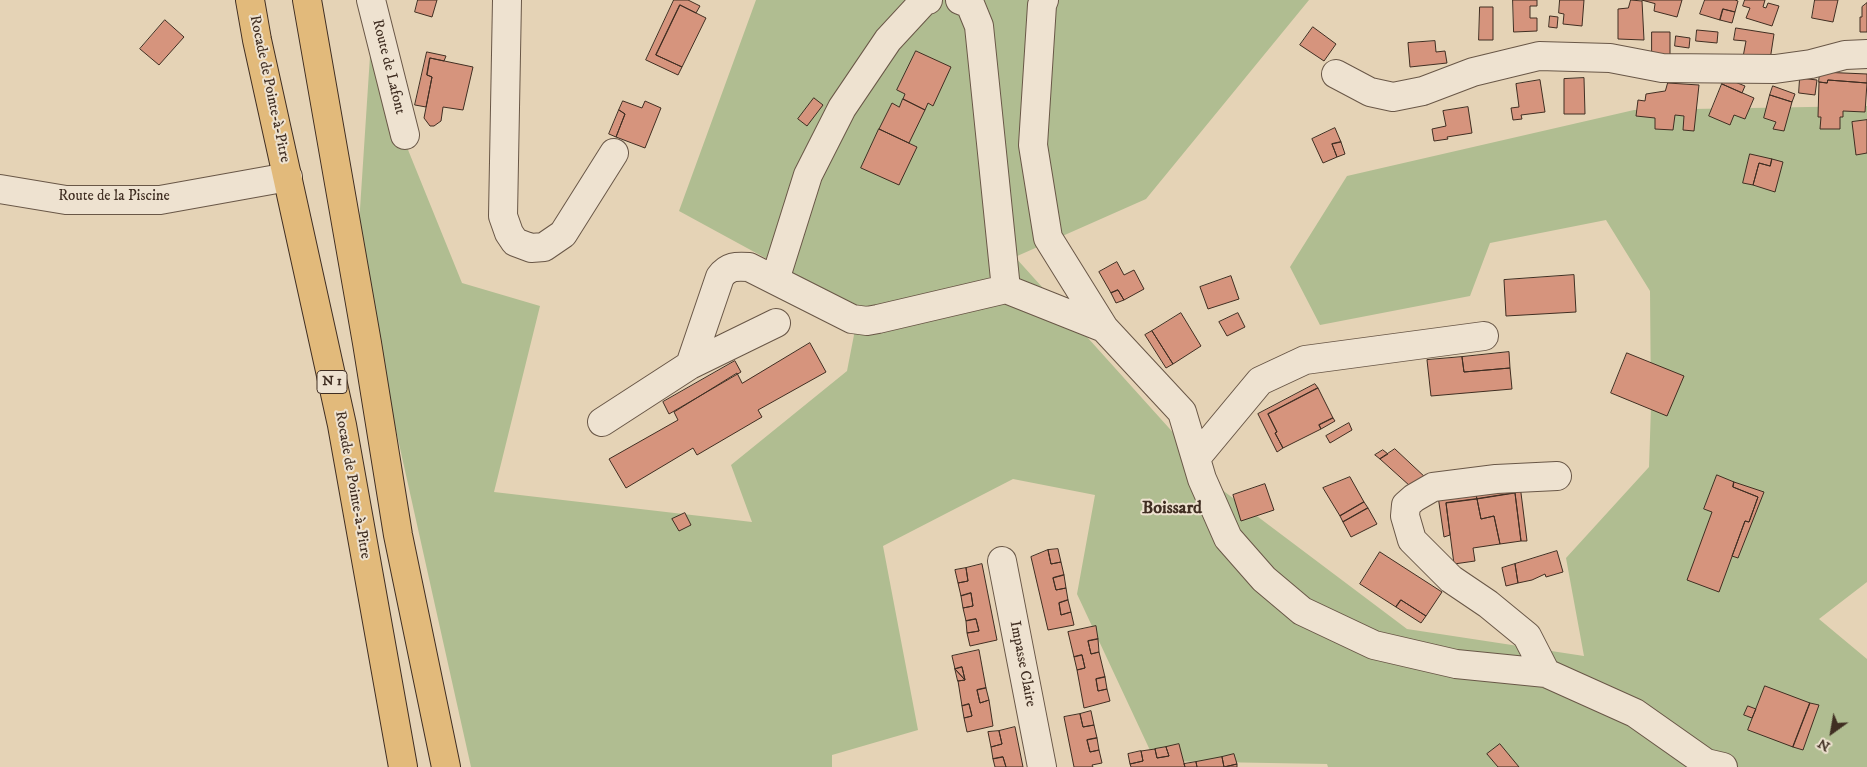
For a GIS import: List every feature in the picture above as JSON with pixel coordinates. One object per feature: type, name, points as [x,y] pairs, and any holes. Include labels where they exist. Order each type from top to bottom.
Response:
[{"type":"highway","name":"Rocade de Pointe-à-Pitre","points":[[250,0],[257,40],[342,425],[403,767]]},
{"type":"highway","points":[[307,0],[362,314],[398,535],[446,767]]},
{"type":"street","name":"Route de Lafont","points":[[371,0],[405,135]]},
{"type":"street","points":[[507,0],[503,216],[509,233],[515,242],[531,248],[544,247],[563,234],[614,153]]},
{"type":"street","points":[[775,280],[808,175],[842,108],[888,40],[924,1],[928,0]]},
{"type":"street","points":[[960,0],[970,4],[980,26],[1006,289]]},
{"type":"street","points":[[1044,0],[1042,5],[1033,145],[1048,238],[1104,328],[1182,412],[1202,479],[1228,538],[1264,579],[1302,611],[1374,645],[1456,664],[1546,672],[1635,713],[1706,763],[1723,767]]},
{"type":"street","points":[[1336,74],[1370,92],[1393,97],[1423,90],[1473,72],[1539,56],[1610,58],[1662,68],[1775,69],[1811,64],[1845,55],[1867,54]]},
{"type":"street","name":"Route de la Piscine","points":[[0,190],[66,200],[160,200],[288,177]]},
{"type":"street","points":[[690,365],[720,277],[724,271],[734,266],[749,267],[852,319],[867,321],[1006,289],[1104,328]]},
{"type":"street","points":[[602,422],[690,365],[776,322]]},
{"type":"street","points":[[1196,458],[1260,381],[1305,360],[1484,336]]},
{"type":"street","points":[[1546,672],[1527,636],[1488,604],[1451,579],[1412,540],[1405,516],[1406,506],[1414,498],[1433,487],[1496,479],[1557,476]]},
{"type":"street","name":"Impasse Claire","points":[[1002,561],[1042,767]]},
{"type":"green space","points":[[756,0],[1309,0],[1146,199],[1015,257],[1196,458],[1201,474],[1407,629],[1584,656],[1566,558],[1649,467],[1651,407],[1650,291],[1606,220],[1490,243],[1470,296],[1320,325],[1290,267],[1347,176],[1634,110],[1867,106],[1867,582],[1819,619],[1867,659],[1867,767],[1328,767],[1327,764],[1155,761],[1077,594],[1095,495],[1013,479],[883,546],[918,730],[832,755],[832,767],[471,767],[357,255],[370,56],[462,283],[540,306],[494,492],[752,522],[731,465],[847,371],[859,309],[679,211]]},
{"type":"building","points":[[418,0],[437,0],[432,17],[415,12]]},
{"type":"building","points":[[674,0],[688,0],[700,6],[696,13],[680,5],[656,55],[682,67],[678,75],[646,60]]},
{"type":"building","points":[[1513,0],[1537,0],[1537,6],[1530,6],[1530,18],[1537,18],[1537,31],[1514,32]]},
{"type":"building","points":[[1560,0],[1584,0],[1582,26],[1563,24],[1564,14],[1559,13]]},
{"type":"building","points":[[1631,0],[1642,1],[1644,40],[1618,39],[1618,9],[1628,8]]},
{"type":"building","points":[[1642,0],[1682,0],[1677,17],[1654,11],[1655,4]]},
{"type":"building","points":[[1705,0],[1738,1],[1735,12],[1723,9],[1720,20],[1700,14]]},
{"type":"building","points":[[1745,0],[1765,0],[1763,7],[1766,8],[1768,3],[1779,6],[1772,26],[1746,18],[1750,8],[1743,6]]},
{"type":"building","points":[[1815,0],[1838,0],[1833,22],[1812,18]]},
{"type":"building","points":[[1867,3],[1867,32],[1860,32],[1862,7]]},
{"type":"building","points":[[680,5],[706,18],[682,67],[656,55]]},
{"type":"building","points":[[1480,7],[1493,7],[1493,40],[1479,40]]},
{"type":"building","points":[[1723,9],[1735,12],[1732,23],[1720,20]]},
{"type":"building","points":[[1550,16],[1558,17],[1557,28],[1549,27]]},
{"type":"building","points":[[165,20],[184,37],[159,65],[140,49]]},
{"type":"building","points":[[1313,27],[1336,44],[1324,61],[1300,45]]},
{"type":"building","points":[[1736,28],[1774,34],[1770,60],[1743,57],[1746,41],[1734,40]]},
{"type":"building","points":[[1697,30],[1718,32],[1717,43],[1696,41]]},
{"type":"building","points":[[1652,32],[1670,32],[1670,55],[1652,54]]},
{"type":"building","points":[[1676,36],[1690,38],[1689,48],[1675,46]]},
{"type":"building","points":[[1435,41],[1436,52],[1445,51],[1447,63],[1410,67],[1408,43]]},
{"type":"building","points":[[916,51],[951,67],[933,106],[928,103],[925,110],[903,99],[905,94],[897,90]]},
{"type":"building","points":[[427,52],[446,56],[444,61],[430,58],[427,75],[432,77],[426,107],[415,105]]},
{"type":"building","points":[[430,58],[473,67],[463,110],[443,107],[441,121],[434,126],[430,126],[424,118],[432,77],[427,75]]},
{"type":"building","points":[[1820,72],[1867,74],[1867,83],[1828,80],[1827,83],[1819,82]]},
{"type":"building","points":[[1584,78],[1585,114],[1564,114],[1564,79]]},
{"type":"building","points":[[1725,78],[1745,86],[1742,93],[1722,84]]},
{"type":"building","points":[[1800,78],[1817,80],[1815,95],[1799,93]]},
{"type":"building","points":[[1540,80],[1545,112],[1521,115],[1522,119],[1513,120],[1511,108],[1519,107],[1516,84]]},
{"type":"building","points":[[1828,80],[1867,83],[1865,112],[1843,111],[1843,117],[1840,117],[1840,129],[1820,129],[1821,117],[1818,117],[1819,82],[1827,83]]},
{"type":"building","points":[[1668,83],[1699,85],[1694,131],[1683,130],[1684,116],[1675,115],[1673,130],[1655,129],[1655,118],[1636,116],[1638,100],[1645,101],[1646,94],[1665,91]]},
{"type":"building","points":[[1722,84],[1754,98],[1745,119],[1734,115],[1730,125],[1709,116]]},
{"type":"building","points":[[1773,86],[1795,94],[1792,102],[1770,95]]},
{"type":"building","points":[[1770,95],[1792,102],[1784,131],[1773,129],[1776,122],[1764,118]]},
{"type":"building","points":[[814,98],[823,105],[807,126],[798,119]]},
{"type":"building","points":[[903,99],[925,110],[909,143],[879,129],[892,103],[899,107]]},
{"type":"building","points":[[623,101],[642,108],[645,101],[661,108],[645,148],[616,137],[625,114],[619,110]]},
{"type":"building","points":[[1468,107],[1472,133],[1434,141],[1432,129],[1446,126],[1443,111]]},
{"type":"building","points":[[619,110],[625,114],[616,137],[609,134]]},
{"type":"building","points":[[1867,120],[1867,153],[1856,155],[1852,122]]},
{"type":"building","points":[[1335,128],[1341,142],[1332,144],[1337,157],[1323,163],[1312,139]]},
{"type":"building","points":[[879,129],[917,147],[899,185],[861,168]]},
{"type":"building","points":[[1341,142],[1345,154],[1337,157],[1332,144]]},
{"type":"building","points":[[1750,154],[1772,159],[1770,166],[1759,163],[1753,185],[1743,183]]},
{"type":"building","points":[[1772,159],[1783,162],[1775,192],[1753,185],[1759,163],[1770,166]]},
{"type":"building","points":[[1117,262],[1124,275],[1134,270],[1144,289],[1124,300],[1118,290],[1111,293],[1099,272]]},
{"type":"building","points":[[1574,275],[1576,312],[1506,316],[1504,280]]},
{"type":"building","points":[[1231,276],[1239,299],[1208,309],[1200,287]]},
{"type":"building","points":[[1118,290],[1124,300],[1116,303],[1111,293]]},
{"type":"building","points":[[1181,313],[1201,346],[1173,364],[1152,331]]},
{"type":"building","points":[[1238,313],[1245,327],[1227,336],[1219,322]]},
{"type":"building","points":[[1152,331],[1173,364],[1166,368],[1145,335]]},
{"type":"building","points":[[810,343],[826,372],[758,410],[762,417],[697,455],[693,448],[626,488],[609,459],[678,420],[674,412],[737,373],[742,383]]},
{"type":"building","points":[[1509,352],[1510,368],[1464,372],[1462,357]]},
{"type":"building","points":[[1627,353],[1684,376],[1667,416],[1611,393]]},
{"type":"building","points":[[1462,357],[1464,372],[1510,368],[1512,389],[1431,396],[1427,360]]},
{"type":"building","points":[[735,361],[741,372],[669,414],[663,402]]},
{"type":"building","points":[[1315,384],[1318,388],[1268,414],[1283,448],[1277,452],[1258,414]]},
{"type":"building","points":[[1318,388],[1333,418],[1319,425],[1321,429],[1283,448],[1268,414]]},
{"type":"building","points":[[1333,418],[1335,421],[1321,429],[1319,425]]},
{"type":"building","points":[[1349,423],[1352,430],[1330,443],[1326,436]]},
{"type":"building","points":[[1395,449],[1427,479],[1410,486],[1380,459]]},
{"type":"building","points":[[1383,450],[1388,454],[1380,459],[1375,455]]},
{"type":"building","points":[[1717,475],[1734,482],[1733,487],[1758,497],[1749,522],[1745,521],[1719,592],[1687,580],[1712,512],[1704,509]]},
{"type":"building","points":[[1350,477],[1364,502],[1340,516],[1323,488]]},
{"type":"building","points":[[1734,482],[1764,492],[1738,558],[1732,556],[1745,521],[1749,522],[1758,497],[1733,487]]},
{"type":"building","points":[[1265,484],[1274,510],[1241,521],[1233,495]]},
{"type":"building","points":[[1520,485],[1527,541],[1521,541],[1515,493],[1477,499],[1475,491]]},
{"type":"building","points":[[1475,491],[1477,499],[1446,503],[1450,535],[1444,537],[1438,496]]},
{"type":"building","points":[[1515,493],[1521,541],[1500,544],[1494,516],[1481,519],[1477,499]]},
{"type":"building","points":[[1477,499],[1481,519],[1494,516],[1500,544],[1473,548],[1475,561],[1454,564],[1446,503]]},
{"type":"building","points":[[1364,502],[1368,508],[1343,522],[1340,516]]},
{"type":"building","points":[[1368,508],[1377,524],[1351,537],[1343,522]]},
{"type":"building","points":[[685,513],[691,525],[679,531],[672,519]]},
{"type":"building","points":[[1058,549],[1061,562],[1051,564],[1048,550]]},
{"type":"building","points":[[1048,550],[1051,564],[1061,562],[1064,575],[1053,578],[1056,590],[1066,588],[1068,600],[1059,603],[1061,615],[1071,612],[1074,625],[1048,630],[1031,557]]},
{"type":"building","points":[[1557,551],[1563,572],[1546,577],[1545,574],[1532,580],[1518,583],[1515,564]]},
{"type":"building","points":[[1380,552],[1442,592],[1426,616],[1401,600],[1396,607],[1360,584]]},
{"type":"building","points":[[982,564],[997,640],[970,646],[967,633],[979,631],[976,619],[966,621],[963,608],[973,606],[971,593],[961,596],[958,583],[968,581],[966,568]]},
{"type":"building","points":[[1515,564],[1518,583],[1506,586],[1502,568]]},
{"type":"building","points":[[966,568],[968,581],[958,583],[955,570]]},
{"type":"building","points":[[1064,575],[1066,588],[1056,590],[1053,578]]},
{"type":"building","points":[[971,593],[973,606],[963,608],[961,596]]},
{"type":"building","points":[[1068,600],[1071,612],[1061,615],[1059,603]]},
{"type":"building","points":[[1401,600],[1426,616],[1421,623],[1396,607]]},
{"type":"building","points":[[976,619],[979,631],[967,633],[966,621]]},
{"type":"building","points":[[1096,626],[1098,639],[1088,641],[1091,654],[1099,652],[1105,677],[1096,679],[1098,691],[1107,689],[1110,701],[1084,708],[1077,670],[1085,668],[1082,655],[1074,657],[1068,632]]},
{"type":"building","points":[[1098,639],[1099,652],[1091,654],[1088,641]]},
{"type":"building","points":[[979,650],[986,688],[977,690],[980,703],[989,700],[993,726],[967,732],[964,718],[972,716],[969,704],[962,706],[958,681],[965,680],[962,667],[955,669],[952,656]]},
{"type":"building","points":[[1082,655],[1085,668],[1077,670],[1074,657]]},
{"type":"building","points":[[962,667],[965,680],[955,669]]},
{"type":"building","points":[[955,669],[965,680],[958,681]]},
{"type":"building","points":[[1105,677],[1107,689],[1098,691],[1096,679]]},
{"type":"building","points":[[1765,686],[1810,703],[1793,747],[1748,730]]},
{"type":"building","points":[[986,688],[989,700],[980,703],[977,690]]},
{"type":"building","points":[[1810,703],[1819,705],[1803,750],[1793,747]]},
{"type":"building","points":[[969,704],[972,716],[964,718],[962,706]]},
{"type":"building","points":[[1748,706],[1756,709],[1752,718],[1744,715]]},
{"type":"building","points":[[1091,711],[1094,725],[1083,727],[1080,714]]},
{"type":"building","points":[[1080,714],[1083,727],[1094,725],[1097,738],[1087,740],[1090,752],[1099,750],[1102,763],[1092,765],[1093,767],[1074,767],[1064,717]]},
{"type":"building","points":[[1015,727],[1023,767],[1006,767],[1003,757],[993,759],[991,747],[1002,744],[999,731]]},
{"type":"building","points":[[999,731],[1002,744],[991,747],[988,732]]},
{"type":"building","points":[[1097,738],[1099,750],[1090,752],[1087,740]]},
{"type":"building","points":[[1179,744],[1185,767],[1131,767],[1130,764],[1143,761],[1141,751],[1155,749],[1157,758],[1169,756],[1166,747]]},
{"type":"building","points":[[1500,744],[1519,767],[1498,767],[1487,754]]},
{"type":"building","points":[[1166,747],[1169,756],[1157,758],[1155,749]]},
{"type":"building","points":[[1141,751],[1143,761],[1130,764],[1128,754]]},
{"type":"building","points":[[1234,754],[1237,764],[1224,767],[1222,757]]},
{"type":"building","points":[[1003,757],[1006,767],[995,767],[993,759]]},
{"type":"building","points":[[1222,757],[1224,767],[1197,767],[1196,762]]},
{"type":"building","points":[[1196,762],[1197,767],[1185,767],[1184,764]]},
{"type":"building","points":[[1237,764],[1237,767],[1224,767]]},
{"type":"district","name":"Boissard","points":[[1172,509]]}]
